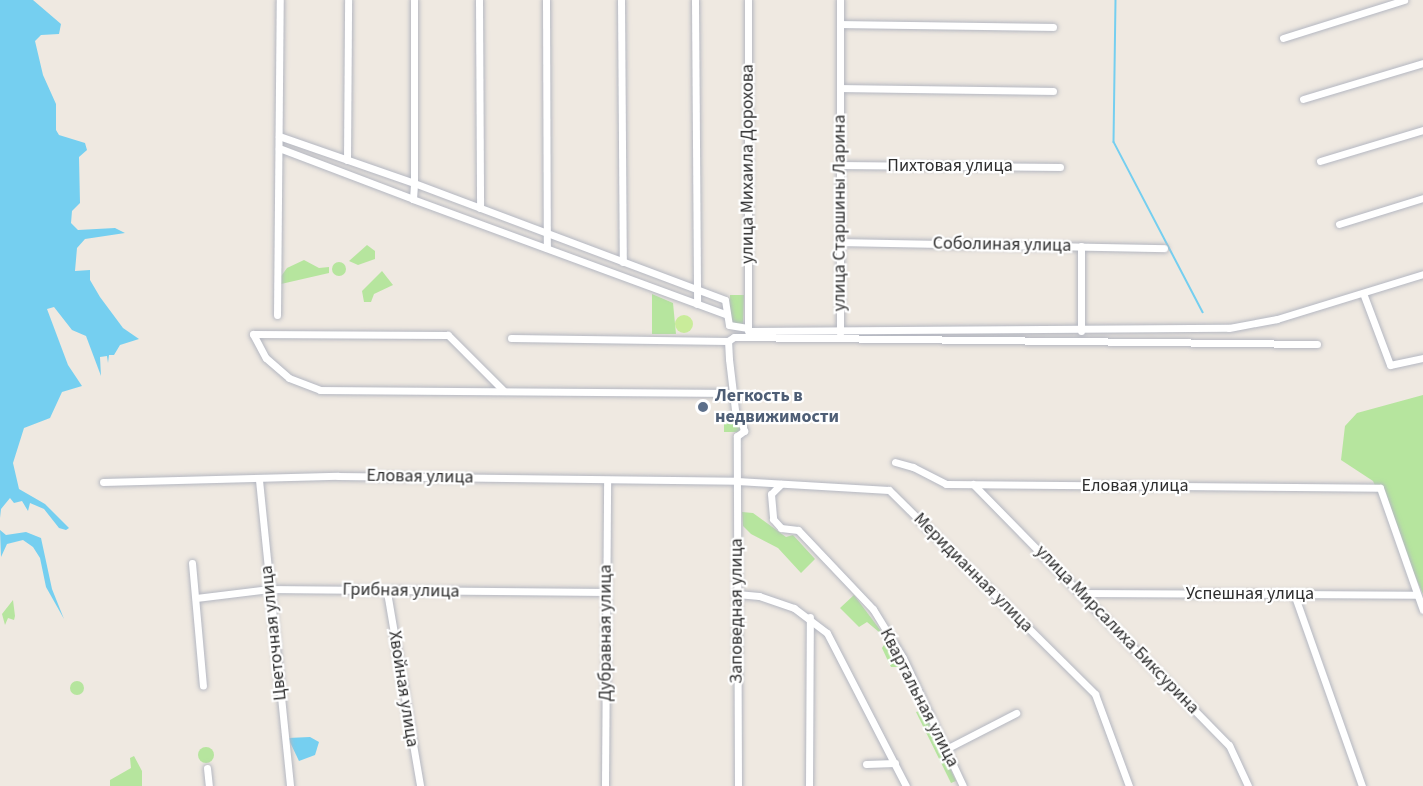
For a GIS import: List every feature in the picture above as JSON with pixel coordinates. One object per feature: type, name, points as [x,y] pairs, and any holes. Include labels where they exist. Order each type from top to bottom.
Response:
[{"type":"street","points":[[277,315],[280,0]]},
{"type":"street","points":[[347,160],[348,0]]},
{"type":"street","points":[[413,199],[414,0]]},
{"type":"street","points":[[479,0],[480,208]]},
{"type":"street","points":[[546,0],[547,248]]},
{"type":"street","points":[[621,0],[623,262]]},
{"type":"street","points":[[695,0],[697,304]]},
{"type":"street","name":"улица Михаила Дорохова","points":[[748,0],[748,332]]},
{"type":"street","name":"улица Старшины Ларина","points":[[840,0],[840,335]]},
{"type":"street","points":[[1283,38],[1404,0]]},
{"type":"street","points":[[840,24],[1053,27]]},
{"type":"street","points":[[1303,99],[1423,63]]},
{"type":"street","name":"улица Старшины Ларина","points":[[840,88],[1053,91]]},
{"type":"street","points":[[1320,161],[1423,130]]},
{"type":"street","points":[[279,136],[414,183],[725,300],[725,314],[729,325],[748,332],[1317,344]]},
{"type":"street","points":[[279,148],[725,314]]},
{"type":"street","name":"Пихтовая улица","points":[[840,165],[1060,167]]},
{"type":"street","points":[[1339,224],[1423,198]]},
{"type":"street","name":"Соболиная улица","points":[[840,242],[1164,248]]},
{"type":"street","points":[[1081,246],[1081,331]]},
{"type":"street","points":[[840,335],[1203,329],[1277,319],[1423,274]]},
{"type":"street","points":[[1363,293],[1390,365],[1423,358]]},
{"type":"street","points":[[1202,343],[1203,329]]},
{"type":"street","points":[[511,338],[728,341],[748,332]]},
{"type":"street","points":[[503,390],[448,335],[253,334],[266,358],[289,378],[320,390],[733,393],[728,341]]},
{"type":"street","name":"Заповедная улица","points":[[733,393],[736,418],[743,424],[743,434],[737,436],[738,786]]},
{"type":"street","name":"Еловая улица","points":[[895,462],[914,467],[945,484],[1380,488],[1417,595]]},
{"type":"street","name":"Еловая улица","points":[[103,482],[259,480],[338,476],[737,481]]},
{"type":"street","name":"Цветочная улица","points":[[259,480],[290,786]]},
{"type":"street","name":"Дубравная улица","points":[[605,786],[607,481]]},
{"type":"street","name":"Меридианная улица","points":[[737,481],[889,490],[1095,694],[1130,786]]},
{"type":"street","name":"Квартальная улица","points":[[781,484],[769,503],[773,519],[781,528],[798,530],[873,609],[903,658],[963,786]]},
{"type":"street","name":"улица Мирсалиха Биксурина","points":[[973,484],[1229,745],[1248,786]]},
{"type":"street","points":[[192,563],[203,686]]},
{"type":"street","name":"Грибная улица","points":[[196,598],[269,590],[605,592]]},
{"type":"street","name":"Хвойная улица","points":[[387,592],[420,786]]},
{"type":"street","name":"Успешная улица","points":[[1082,593],[1417,595]]},
{"type":"street","points":[[737,594],[777,601],[810,617],[827,633],[845,663],[906,786]]},
{"type":"street","points":[[1294,594],[1362,786]]},
{"type":"street","points":[[1417,595],[1423,610]]},
{"type":"street","points":[[809,786],[810,617]]},
{"type":"street","points":[[946,749],[1016,713]]},
{"type":"street","points":[[866,764],[895,763]]},
{"type":"street","points":[[207,768],[209,786]]},
{"type":"green space","points":[[367,245],[375,251],[375,259],[358,265],[349,261]]},
{"type":"green space","points":[[304,260],[319,268],[329,267],[329,273],[281,284],[279,279],[287,268]]},
{"type":"green space","points":[[339,262],[344,264],[346,269],[344,274],[339,276],[334,274],[332,269],[334,264]]},
{"type":"green space","points":[[382,271],[393,285],[374,294],[371,302],[364,302],[362,291]]},
{"type":"green space","points":[[652,294],[673,303],[676,334],[652,334]]},
{"type":"green space","points":[[730,295],[744,295],[743,325],[733,325],[729,320]]},
{"type":"green space","points":[[680,315],[688,315],[693,320],[691,331],[680,333],[675,328],[675,320]]},
{"type":"green space","points":[[1423,395],[1423,594],[1373,481],[1341,460],[1345,426],[1357,413]]},
{"type":"green space","points":[[724,422],[740,422],[740,432],[724,432]]},
{"type":"green space","points":[[742,512],[753,513],[786,537],[793,535],[815,559],[801,573],[778,548],[751,534],[743,526]]},
{"type":"green space","points":[[854,595],[881,631],[879,632],[867,622],[859,627],[840,608]]},
{"type":"green space","points":[[13,600],[14,620],[8,618],[5,625],[2,614]]},
{"type":"green space","points":[[887,640],[901,667],[891,667],[882,648]]},
{"type":"green space","points":[[74,681],[80,681],[84,688],[80,695],[74,695],[70,691],[70,685]]},
{"type":"green space","points":[[923,710],[956,781],[951,783],[916,712]]},
{"type":"green space","points":[[206,747],[212,749],[214,755],[212,761],[206,763],[200,761],[198,755],[200,749]]},
{"type":"green space","points":[[134,756],[142,771],[142,786],[110,786],[110,780],[131,768],[130,758]]},
{"type":"water","points":[[0,0],[33,0],[61,24],[59,34],[41,35],[35,41],[43,75],[56,104],[56,130],[59,135],[85,143],[87,150],[79,157],[80,203],[72,211],[71,223],[78,230],[115,228],[125,233],[85,239],[77,248],[75,271],[90,270],[90,280],[100,297],[123,328],[139,339],[120,345],[114,355],[109,355],[108,363],[107,356],[100,357],[101,376],[86,336],[72,330],[54,307],[47,309],[68,365],[82,386],[62,392],[50,418],[24,428],[13,463],[19,489],[45,504],[69,528],[66,530],[59,528],[44,509],[30,503],[28,511],[22,501],[14,503],[10,498],[1,509],[0,518]]},
{"type":"water","points":[[0,530],[6,535],[26,532],[41,538],[52,589],[64,619],[46,587],[40,558],[33,547],[23,540],[7,544],[1,557]]},
{"type":"water","points":[[310,737],[319,742],[315,755],[299,761],[288,738]]},
{"type":"waterway","points":[[1116,0],[1114,142],[1203,312]]},
{"type":"place","name":"Легкость в недвижимости","points":[[703,407]]}]
